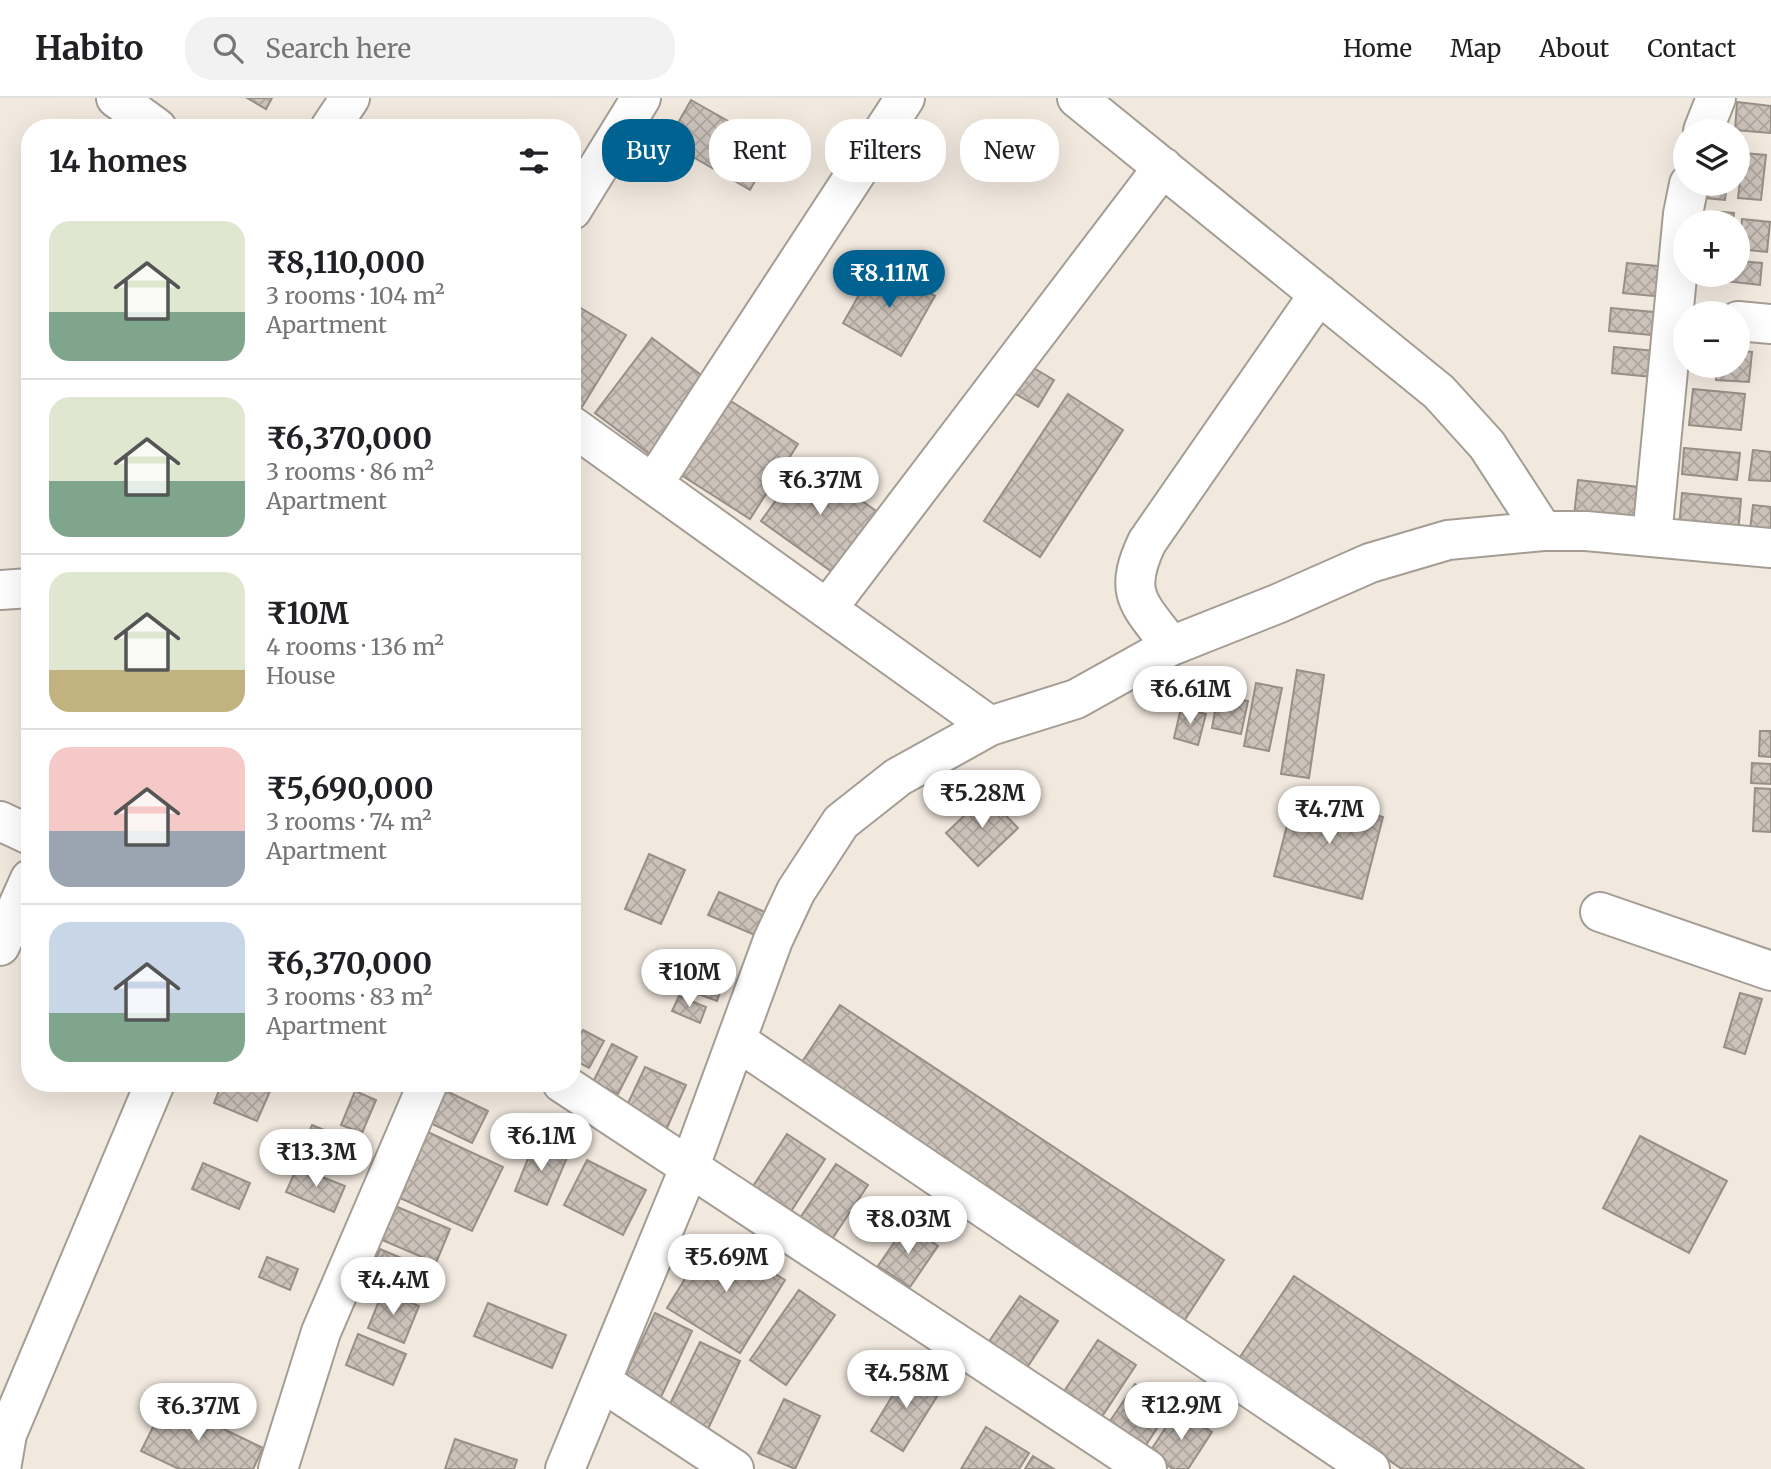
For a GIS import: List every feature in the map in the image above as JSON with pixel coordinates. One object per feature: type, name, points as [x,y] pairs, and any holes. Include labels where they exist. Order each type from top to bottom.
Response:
[{"type":"street","points":[[116,98],[145,119]]},
{"type":"street","points":[[336,119],[350,98]]},
{"type":"street","points":[[581,195],[641,98]]},
{"type":"street","points":[[653,484],[905,98]]},
{"type":"street","points":[[1708,119],[1716,98]]},
{"type":"street","points":[[1080,99],[1439,392],[1487,445],[1543,531]]},
{"type":"street","points":[[827,609],[1163,167]]},
{"type":"street","points":[[1680,301],[1683,214],[1687,196]]},
{"type":"street","points":[[1171,646],[1138,600],[1134,587],[1135,567],[1147,542],[1319,294]]},
{"type":"street","points":[[1750,322],[1771,324]]},
{"type":"street","points":[[1653,537],[1673,374]]},
{"type":"street","points":[[581,432],[990,726]]},
{"type":"street","points":[[577,1464],[602,1382],[690,1166],[773,940],[796,891],[841,822],[898,777],[990,726],[1076,699],[1171,646],[1370,563],[1448,540],[1543,531],[1586,531],[1771,548]]},
{"type":"street","points":[[0,590],[21,589]]},
{"type":"street","points":[[0,821],[21,831]]},
{"type":"street","points":[[0,946],[21,899]]},
{"type":"street","points":[[1600,912],[1771,971]]},
{"type":"street","points":[[737,1041],[1370,1469]]},
{"type":"street","points":[[1,1469],[7,1434],[151,1092]]},
{"type":"street","points":[[278,1469],[321,1332],[424,1092]]},
{"type":"street","points":[[576,1092],[1147,1469]]},
{"type":"street","points":[[602,1382],[734,1469]]},
{"type":"building","points":[[247,98],[272,98],[266,109]]},
{"type":"building","points":[[691,100],[725,119],[709,119],[709,166],[695,158],[695,119],[680,119]]},
{"type":"building","points":[[1737,102],[1771,106],[1771,133],[1750,131],[1750,119],[1736,119]]},
{"type":"building","points":[[1750,154],[1766,155],[1761,200],[1738,198],[1750,196]]},
{"type":"building","points":[[736,182],[754,182],[750,190]]},
{"type":"building","points":[[1705,196],[1726,196],[1725,200]]},
{"type":"building","points":[[1750,220],[1770,222],[1767,252],[1750,250]]},
{"type":"building","points":[[1750,262],[1762,263],[1760,285],[1750,284]]},
{"type":"building","points":[[877,263],[935,296],[901,356],[843,323]]},
{"type":"building","points":[[1627,263],[1667,267],[1664,297],[1623,293]]},
{"type":"building","points":[[581,308],[626,335],[581,406]]},
{"type":"building","points":[[1611,308],[1664,313],[1662,336],[1609,331]]},
{"type":"building","points":[[652,338],[713,384],[656,459],[595,413]]},
{"type":"building","points":[[1614,347],[1665,352],[1662,378],[1612,373]]},
{"type":"building","points":[[1020,360],[1054,380],[1038,407],[1004,387]]},
{"type":"building","points":[[1716,378],[1749,378],[1749,382]]},
{"type":"building","points":[[1693,389],[1745,394],[1741,430],[1689,425]]},
{"type":"building","points":[[1068,394],[1123,430],[1040,557],[984,521]]},
{"type":"building","points":[[726,398],[798,444],[750,519],[678,473]]},
{"type":"building","points":[[1684,448],[1740,453],[1737,480],[1682,474]]},
{"type":"building","points":[[1753,450],[1771,452],[1771,481],[1749,480]]},
{"type":"building","points":[[805,460],[879,513],[835,574],[761,521]]},
{"type":"building","points":[[1578,480],[1638,487],[1635,521],[1574,516]]},
{"type":"building","points":[[1682,493],[1741,499],[1738,534],[1679,529]]},
{"type":"building","points":[[1753,505],[1771,507],[1771,532],[1750,530]]},
{"type":"building","points":[[1297,670],[1324,675],[1309,778],[1281,774]]},
{"type":"building","points":[[1256,683],[1282,688],[1269,751],[1244,746]]},
{"type":"building","points":[[1218,695],[1248,701],[1241,734],[1212,728]]},
{"type":"building","points":[[1181,708],[1206,714],[1198,745],[1174,738]]},
{"type":"building","points":[[1760,731],[1771,731],[1771,757],[1759,756]]},
{"type":"building","points":[[1752,763],[1771,764],[1771,784],[1751,783]]},
{"type":"building","points":[[1755,788],[1771,789],[1771,832],[1753,831]]},
{"type":"building","points":[[1295,794],[1383,817],[1362,899],[1274,876]]},
{"type":"building","points":[[986,795],[1018,828],[978,866],[946,833]]},
{"type":"building","points":[[649,854],[685,870],[661,924],[625,909]]},
{"type":"building","points":[[719,892],[767,913],[757,936],[708,915]]},
{"type":"building","points":[[686,969],[723,983],[717,1001],[679,987]]},
{"type":"building","points":[[1740,993],[1762,999],[1745,1054],[1724,1047]]},
{"type":"building","points":[[679,996],[706,1007],[700,1023],[672,1011]]},
{"type":"building","points":[[840,1005],[1224,1260],[1180,1327],[796,1071]]},
{"type":"building","points":[[583,1030],[604,1041],[589,1068],[581,1064]]},
{"type":"building","points":[[612,1044],[637,1057],[618,1094],[593,1082]]},
{"type":"building","points":[[645,1067],[686,1085],[663,1137],[621,1118]]},
{"type":"building","points":[[218,1092],[270,1092],[257,1121],[214,1103]]},
{"type":"building","points":[[355,1092],[376,1100],[362,1133],[341,1125]]},
{"type":"building","points":[[436,1092],[448,1092],[488,1111],[472,1143],[422,1119]]},
{"type":"building","points":[[312,1125],[356,1143],[344,1172],[300,1154]]},
{"type":"building","points":[[417,1127],[503,1167],[472,1231],[387,1192]]},
{"type":"building","points":[[787,1134],[825,1159],[786,1219],[748,1194]]},
{"type":"building","points":[[1640,1136],[1727,1181],[1689,1253],[1603,1208]]},
{"type":"building","points":[[535,1141],[568,1155],[547,1205],[515,1191]]},
{"type":"building","points":[[587,1160],[646,1190],[623,1235],[564,1205]]},
{"type":"building","points":[[203,1163],[250,1183],[239,1209],[192,1189]]},
{"type":"building","points":[[836,1164],[868,1185],[826,1248],[794,1227]]},
{"type":"building","points":[[297,1167],[345,1186],[334,1212],[286,1192]]},
{"type":"building","points":[[395,1206],[450,1229],[436,1263],[382,1240]]},
{"type":"building","points":[[906,1225],[938,1246],[910,1287],[878,1266]]},
{"type":"building","points":[[712,1235],[785,1280],[740,1353],[667,1308]]},
{"type":"building","points":[[380,1249],[430,1270],[419,1297],[369,1276]]},
{"type":"building","points":[[267,1257],[298,1269],[290,1290],[259,1277]]},
{"type":"building","points":[[1294,1276],[1584,1469],[1402,1469],[1238,1360]]},
{"type":"building","points":[[799,1290],[835,1315],[786,1385],[750,1360]]},
{"type":"building","points":[[383,1291],[419,1306],[404,1343],[368,1328]]},
{"type":"building","points":[[1020,1296],[1058,1321],[1026,1369],[988,1343]]},
{"type":"building","points":[[488,1303],[566,1335],[552,1368],[474,1336]]},
{"type":"building","points":[[655,1313],[692,1331],[661,1397],[623,1380]]},
{"type":"building","points":[[358,1334],[406,1354],[393,1385],[346,1365]]},
{"type":"building","points":[[1098,1340],[1136,1365],[1097,1424],[1059,1399]]},
{"type":"building","points":[[700,1342],[740,1361],[708,1429],[667,1410]]},
{"type":"building","points":[[908,1370],[941,1390],[903,1451],[871,1431]]},
{"type":"building","points":[[1135,1384],[1171,1407],[1142,1451],[1106,1427]]},
{"type":"building","points":[[784,1399],[820,1416],[795,1469],[758,1453]]},
{"type":"building","points":[[166,1401],[263,1448],[253,1469],[179,1469],[141,1451]]},
{"type":"building","points":[[1178,1409],[1212,1432],[1188,1469],[1173,1469],[1149,1453]]},
{"type":"building","points":[[986,1427],[1029,1453],[1019,1469],[961,1469]]},
{"type":"building","points":[[455,1439],[517,1460],[514,1469],[445,1469]]},
{"type":"building","points":[[1033,1456],[1054,1469],[1025,1469]]}]
